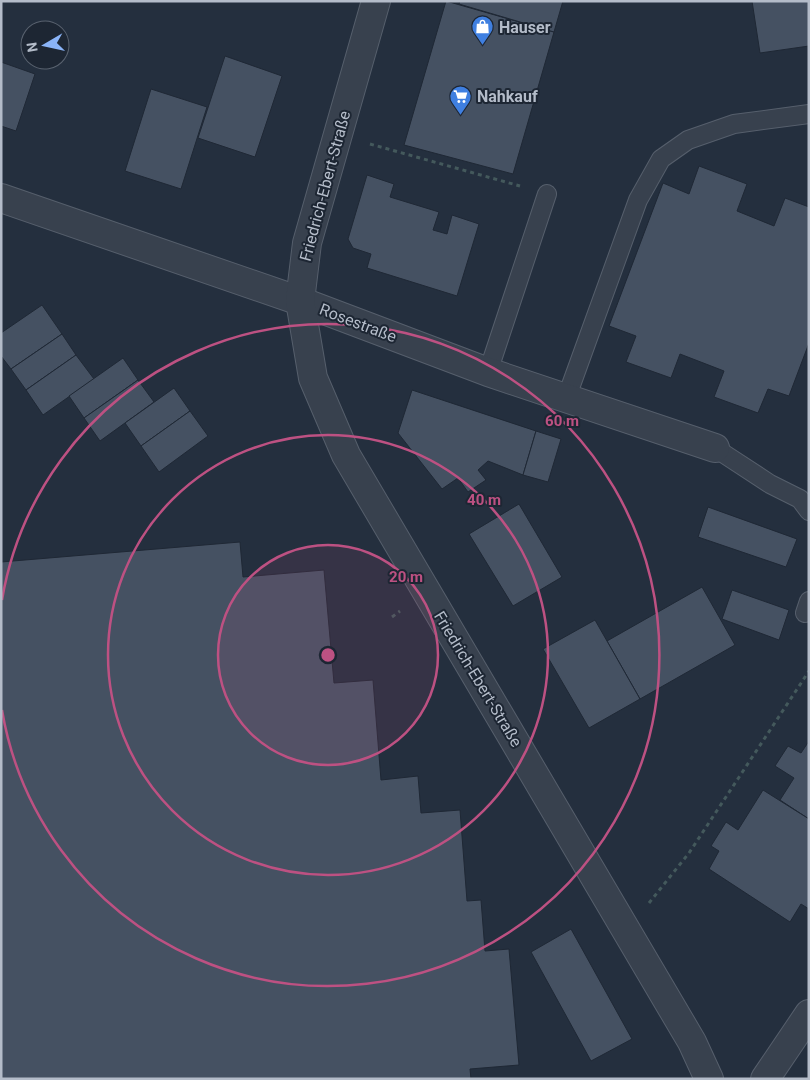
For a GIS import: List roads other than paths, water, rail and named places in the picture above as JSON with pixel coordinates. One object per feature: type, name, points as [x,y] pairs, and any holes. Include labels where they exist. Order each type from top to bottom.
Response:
[{"type":"street","name":"Friedrich-Ebert-Straße","points":[[376,1],[307,243],[300,301],[312,378],[346,455],[692,1042],[709,1079]]},
{"type":"street","name":"Rosestraße","points":[[1,198],[300,301],[488,372],[715,448]]},
{"type":"street","points":[[765,1079],[809,1014]]},
{"type":"lane","points":[[566,399],[638,200],[661,159],[688,140],[734,124],[809,114]]},
{"type":"lane","points":[[488,372],[547,194]]},
{"type":"lane","points":[[715,448],[770,484],[800,499],[809,511]]},
{"type":"place","name":"Hauser","points":[[483,46]]},
{"type":"place","name":"Nahkauf","points":[[461,115]]}]
